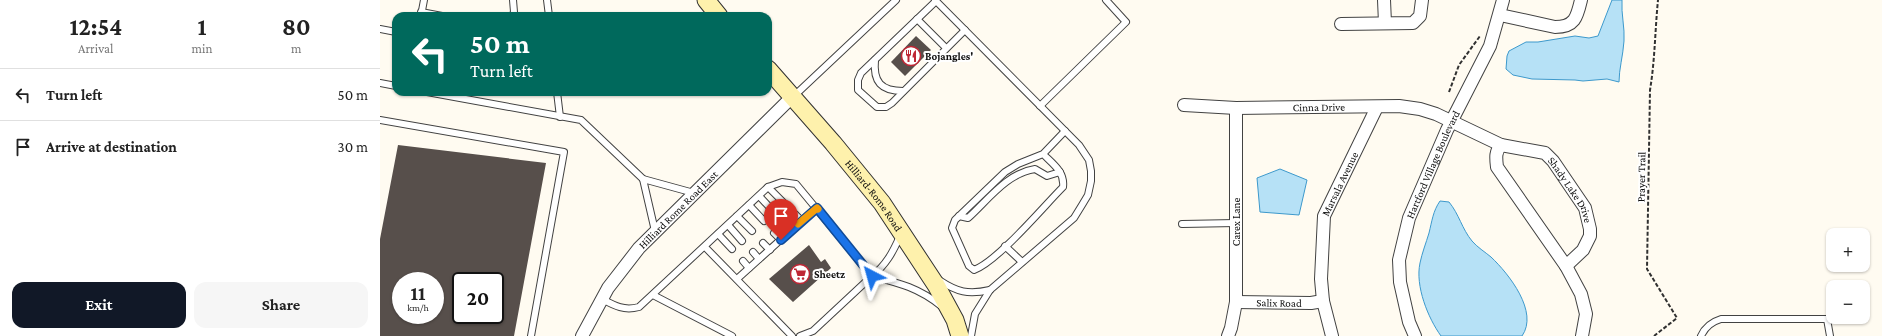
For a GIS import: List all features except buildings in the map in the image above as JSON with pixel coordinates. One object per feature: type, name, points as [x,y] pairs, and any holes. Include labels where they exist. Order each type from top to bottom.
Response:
[{"type":"main road","points":[[706,0],[716,12]]},
{"type":"main road","name":"Hilliard-Rome Road","points":[[772,73],[793,96],[882,203],[928,272],[951,314],[960,336]]},
{"type":"street","points":[[1384,0],[1385,23]]},
{"type":"street","points":[[1341,24],[1413,23],[1420,16],[1422,0]]},
{"type":"street","name":"Hartford Village Boulevard","points":[[1415,336],[1403,301],[1400,282],[1400,260],[1409,218],[1452,122],[1490,46],[1503,0]]},
{"type":"street","points":[[1500,15],[1555,27],[1564,27],[1572,23],[1577,16],[1581,0]]},
{"type":"street","name":"Hilliard Rome Road East","points":[[582,336],[608,288],[639,248],[793,96]]},
{"type":"street","name":"Cinna Drive","points":[[1184,105],[1236,108],[1399,106],[1420,109],[1452,122]]},
{"type":"street","name":"Marsala Avenue","points":[[1332,336],[1323,301],[1321,279],[1324,216],[1377,107]]},
{"type":"street","name":"Carex Lane","points":[[1228,336],[1236,302],[1236,108]]},
{"type":"street","name":"Shady Lake Drive","points":[[1452,122],[1501,145],[1545,153],[1553,161],[1585,208],[1590,229],[1590,236],[1583,250],[1566,266]]},
{"type":"street","points":[[1501,145],[1497,149],[1497,167],[1566,266],[1581,294],[1586,314],[1582,336]]},
{"type":"street","name":"Salix Road","points":[[1236,302],[1312,303],[1323,301]]},
{"type":"lane","points":[[421,12],[424,0]]},
{"type":"lane","points":[[512,0],[514,12]]},
{"type":"lane","points":[[547,0],[548,12]]},
{"type":"lane","points":[[793,96],[896,0]]},
{"type":"lane","points":[[1040,106],[1126,22],[1106,0]]},
{"type":"lane","points":[[965,30],[892,103],[886,107],[877,107],[858,90],[858,80],[861,73],[936,1],[965,30],[1040,106],[1079,145],[1088,160],[1091,181],[1088,195],[1074,218],[990,290],[975,314],[971,336]]},
{"type":"lane","points":[[917,19],[946,48]]},
{"type":"lane","points":[[380,29],[392,31]]},
{"type":"lane","points":[[875,60],[874,71],[876,80],[888,89],[903,91]]},
{"type":"lane","points":[[380,83],[392,85]]},
{"type":"lane","points":[[448,96],[581,120],[643,179],[694,193]]},
{"type":"lane","points":[[557,96],[560,117]]},
{"type":"lane","points":[[380,120],[564,152],[531,336]]},
{"type":"lane","points":[[1044,154],[1064,178],[1063,187],[1005,246],[983,266],[974,270],[969,266],[952,228],[955,220],[1005,172],[1018,164],[1044,154],[1065,131]]},
{"type":"lane","points":[[959,216],[968,218],[1013,176],[1023,171],[1035,169],[1047,176],[1060,172]]},
{"type":"lane","points":[[643,179],[655,231]]},
{"type":"lane","points":[[602,299],[619,308],[630,309],[639,307],[768,187],[782,182],[796,184],[872,276],[909,285],[929,296],[951,314]]},
{"type":"lane","points":[[768,187],[784,203]]},
{"type":"lane","points":[[759,196],[774,212]]},
{"type":"lane","points":[[749,205],[764,221]]},
{"type":"lane","points":[[736,279],[817,208]]},
{"type":"lane","points":[[795,214],[802,221]]},
{"type":"lane","points":[[738,216],[752,231]]},
{"type":"lane","points":[[784,223],[791,230]]},
{"type":"lane","points":[[1182,224],[1236,223]]},
{"type":"lane","points":[[728,225],[742,241]]},
{"type":"lane","points":[[800,336],[813,332],[872,276],[884,267],[902,232]]},
{"type":"lane","points":[[774,233],[781,240]]},
{"type":"lane","points":[[718,234],[732,250]]},
{"type":"lane","points":[[763,243],[770,250]]},
{"type":"lane","points":[[1005,246],[1022,262]]},
{"type":"lane","points":[[704,247],[792,336]]},
{"type":"lane","points":[[753,252],[759,259]]},
{"type":"lane","points":[[743,261],[749,268]]},
{"type":"lane","points":[[928,272],[959,292],[978,293],[990,290]]},
{"type":"lane","points":[[653,295],[732,336]]},
{"type":"lane","points":[[1701,336],[1704,330],[1713,322],[1721,319],[1828,319],[1830,336]]},
{"type":"path","name":"Prayer Trail","points":[[1654,336],[1677,318],[1647,269],[1650,90],[1655,62],[1654,34],[1658,0]]},
{"type":"path","points":[[1448,92],[1458,65],[1480,35]]},
{"type":"water","points":[[1612,0],[1622,0],[1624,41],[1619,82],[1607,79],[1583,81],[1532,79],[1513,75],[1506,69],[1509,51],[1526,42],[1538,42],[1575,36],[1589,38],[1598,36]]},
{"type":"water","points":[[1280,169],[1307,180],[1299,215],[1260,212],[1257,178]]},
{"type":"water","points":[[1440,201],[1449,202],[1472,241],[1498,264],[1520,294],[1527,316],[1526,326],[1522,336],[1441,336],[1436,329],[1427,311],[1421,291],[1419,272],[1421,259],[1433,216]]},
{"type":"slow traffic","points":[[798,224],[817,208],[818,209]]},
{"type":"place","name":"Bojangles'","points":[[911,56]]},
{"type":"place","name":"Sheetz","points":[[800,274]]},
{"type":"route","points":[[781,240],[817,208],[872,276]]}]
